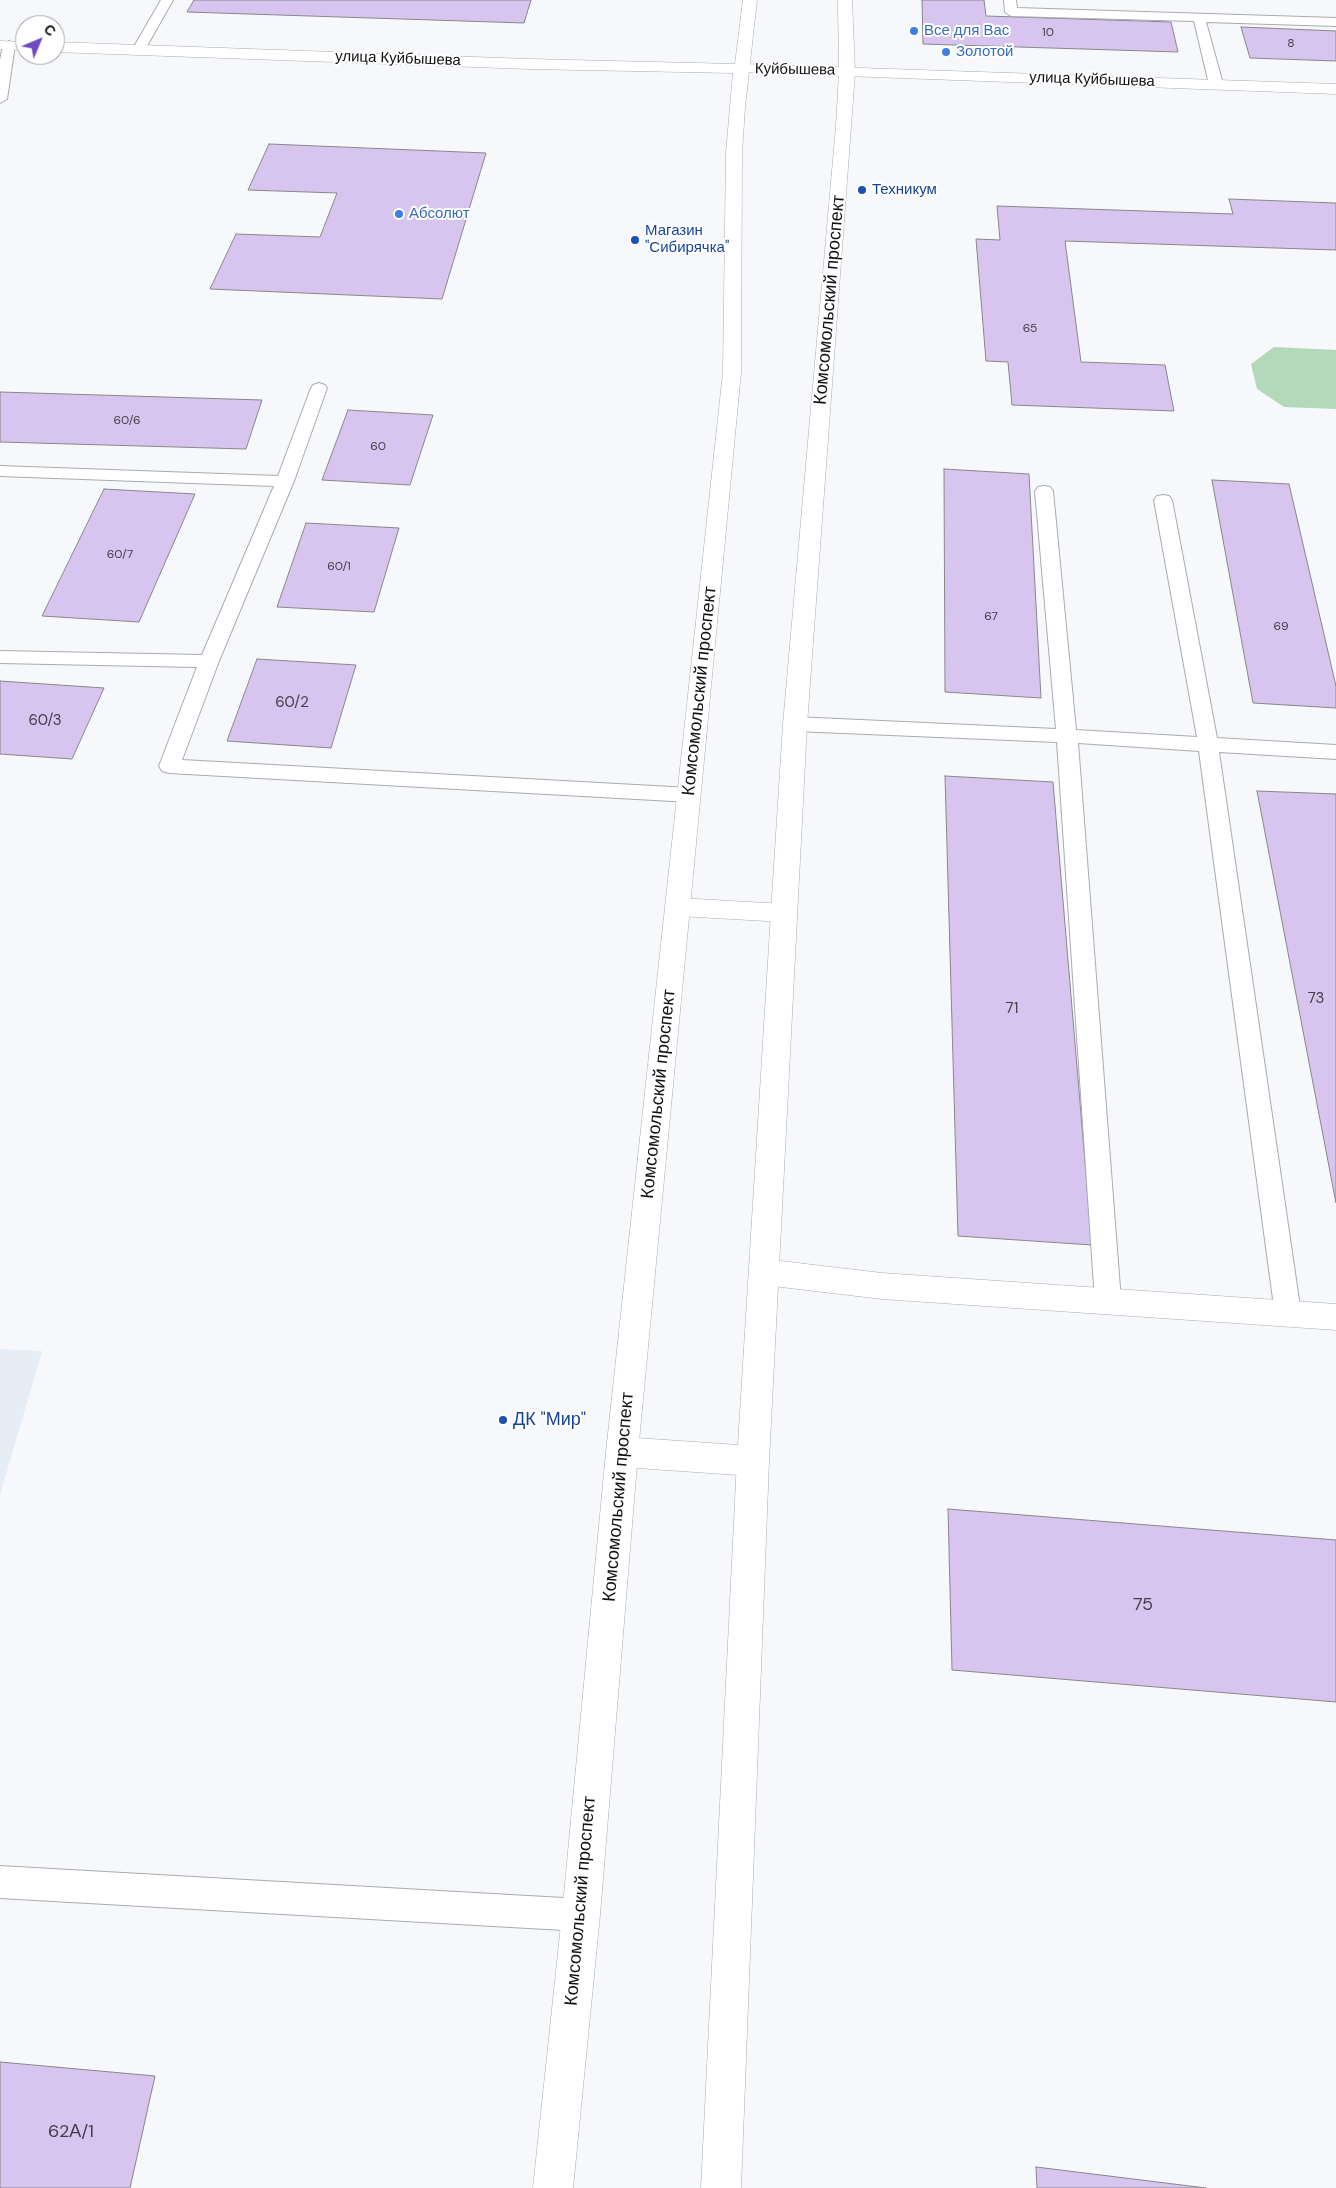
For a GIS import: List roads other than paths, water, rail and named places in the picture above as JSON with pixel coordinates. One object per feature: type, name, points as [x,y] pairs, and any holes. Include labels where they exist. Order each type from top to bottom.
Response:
[{"type":"main road","name":"Комсомольский проспект","points":[[553,2188],[581,1915],[622,1452],[732,372],[734,153],[750,0]]},
{"type":"main road","name":"Комсомольский проспект","points":[[721,2188],[753,1462],[784,913],[795,724],[847,72],[846,0]]},
{"type":"main road","name":"улица Куйбышева","points":[[65,47],[530,64],[742,69]]},
{"type":"main road","name":"Куйбышева","points":[[742,69],[847,72]]},
{"type":"main road","name":"улица Куйбышева","points":[[847,72],[1336,89]]},
{"type":"main road","points":[[679,907],[784,913]]},
{"type":"main road","points":[[764,1272],[882,1286],[1336,1317]]},
{"type":"main road","points":[[622,1452],[753,1462]]},
{"type":"lane","points":[[138,50],[167,0]]},
{"type":"lane","points":[[1010,0],[1011,12],[1336,22]]},
{"type":"lane","points":[[1199,18],[1216,84]]},
{"type":"lane","points":[[0,100],[4,45]]},
{"type":"lane","points":[[319,388],[285,481],[209,661],[169,766],[690,795]]},
{"type":"lane","points":[[0,471],[285,481]]},
{"type":"lane","points":[[1044,491],[1067,736],[1108,1302]]},
{"type":"lane","points":[[1163,500],[1208,744],[1288,1314]]},
{"type":"lane","points":[[0,657],[209,661]]},
{"type":"lane","points":[[795,724],[1067,736],[1336,752]]},
{"type":"lane","points":[[0,1882],[581,1915]]},
{"type":"place","name":"Все для Вас","points":[[914,31]]},
{"type":"place","name":"Золотой","points":[[946,52]]},
{"type":"place","name":"Техникум","points":[[862,190]]},
{"type":"place","name":"Абсолют","points":[[399,214]]},
{"type":"place","name":"Магазин \"Сибирячка\"","points":[[635,240]]},
{"type":"place","name":"ДК \"Мир\"","points":[[503,1420]]}]
